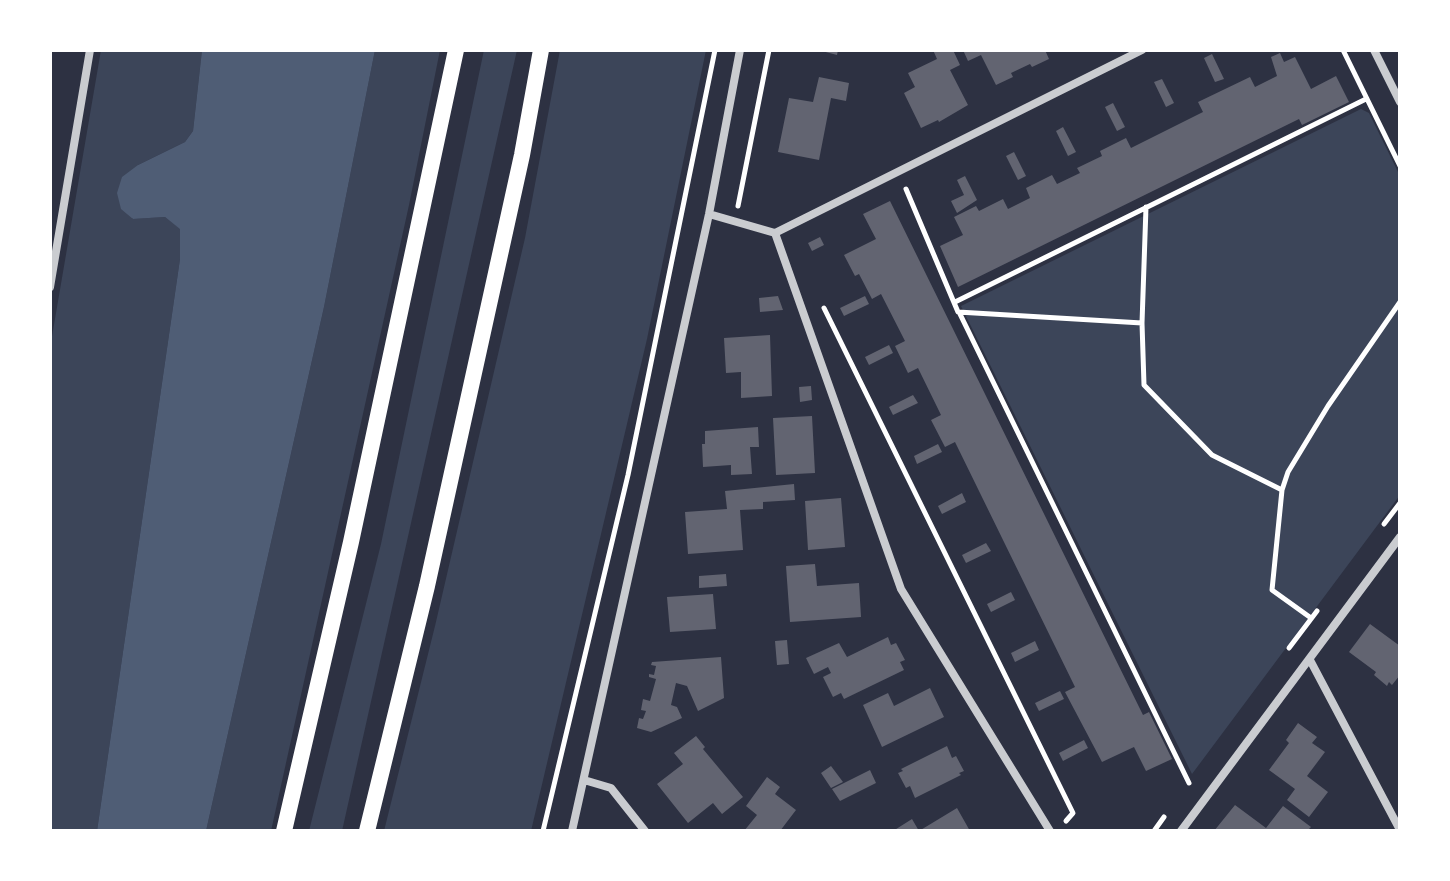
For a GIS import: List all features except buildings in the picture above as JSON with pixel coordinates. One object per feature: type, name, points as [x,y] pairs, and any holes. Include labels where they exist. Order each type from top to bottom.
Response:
[{"type":"main road","points":[[284,831],[358,512],[456,50]]},
{"type":"main road","points":[[367,831],[427,586],[522,155],[541,50]]},
{"type":"street","points":[[50,287],[90,50]]},
{"type":"street","points":[[572,831],[709,214],[740,50]]},
{"type":"street","points":[[709,214],[775,233],[1142,50]]},
{"type":"street","points":[[1374,50],[1400,102]]},
{"type":"street","points":[[775,233],[901,589],[1050,831]]},
{"type":"street","points":[[1181,831],[1400,537]]},
{"type":"street","points":[[1310,660],[1400,830]]},
{"type":"street","points":[[584,780],[611,788],[645,831]]},
{"type":"path","points":[[543,831],[628,475],[715,50]]},
{"type":"path","points":[[735,221],[769,50]]},
{"type":"path","points":[[1343,50],[1400,166]]},
{"type":"path","points":[[954,302],[1366,99]]},
{"type":"path","points":[[899,172],[958,312],[1189,783]]},
{"type":"path","points":[[1146,207],[1142,323],[1144,385],[1212,455],[1282,490]]},
{"type":"path","points":[[821,301],[1073,813],[1057,831]]},
{"type":"path","points":[[1311,618],[1272,590],[1282,490],[1288,472],[1328,406],[1400,302]]},
{"type":"path","points":[[958,312],[1142,323]]},
{"type":"shaded area","points":[[101,50],[202,50],[193,131],[185,142],[138,165],[132,219],[165,217],[181,229],[180,259],[97,831],[50,831],[50,348]]},
{"type":"shaded area","points":[[202,50],[375,50],[324,307],[206,831],[97,831],[180,259],[180,229],[165,217],[133,219],[121,209],[117,193],[122,177],[138,165],[185,142],[193,131]]},
{"type":"shaded area","points":[[375,50],[440,50],[409,205],[271,831],[206,831],[324,307]]},
{"type":"shaded area","points":[[484,50],[517,50],[342,831],[309,831],[381,544]]},
{"type":"shaded area","points":[[560,50],[706,50],[647,339],[531,831],[384,831],[525,238]]},
{"type":"shaded area","points":[[1361,109],[1369,113],[1400,176],[1400,495],[1192,774],[961,306]]}]
